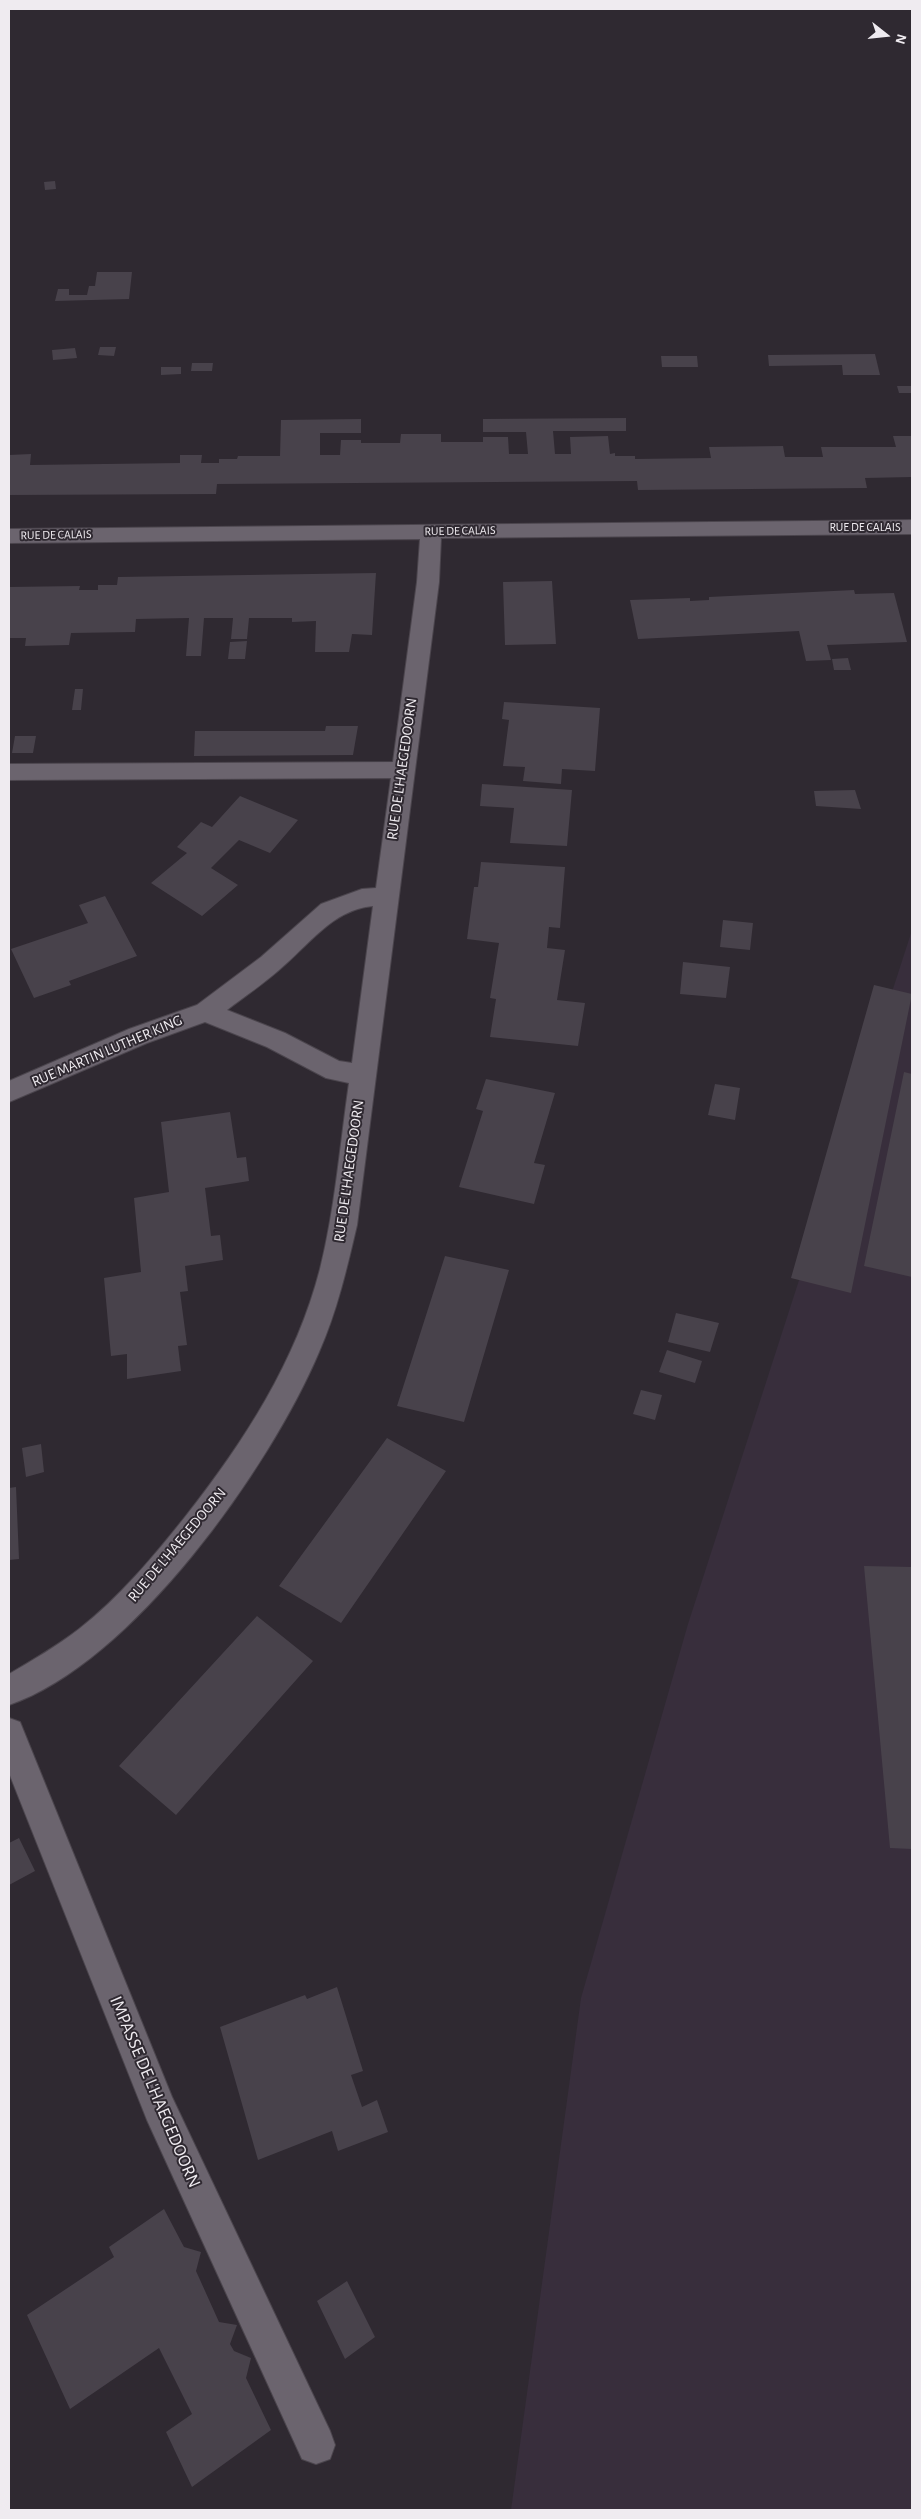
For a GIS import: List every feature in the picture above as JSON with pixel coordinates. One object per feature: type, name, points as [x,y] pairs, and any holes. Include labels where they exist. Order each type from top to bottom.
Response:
[{"type":"street","name":"RUE DE CALAIS","points":[[9,536],[912,527]]},
{"type":"street","name":"RUE DE L'HAEGEDOORN","points":[[9,1690],[74,1651],[106,1626],[140,1592],[208,1512],[268,1427],[312,1339],[336,1262],[428,582],[431,532]]},
{"type":"street","points":[[9,772],[402,770]]},
{"type":"street","name":"RUE MARTIN LUTHER KING","points":[[9,1092],[138,1036],[206,1012],[270,964],[330,910],[362,898],[385,896]]},
{"type":"street","points":[[206,1012],[276,1040],[335,1070],[362,1074]]},
{"type":"street","name":"IMPASSE DE L'HAEGEDOORN","points":[[9,1733],[159,2108],[316,2445]]},
{"type":"shaded area","points":[[912,930],[912,2510],[511,2510],[581,1998],[688,1624]]},
{"type":"building","points":[[55,181],[56,189],[45,190],[44,182]]},
{"type":"building","points":[[97,272],[132,272],[129,299],[55,301],[58,289],[69,289],[69,295],[87,295],[89,286],[95,286]]},
{"type":"building","points":[[100,347],[116,347],[114,356],[98,355]]},
{"type":"building","points":[[75,348],[77,358],[53,360],[52,350]]},
{"type":"building","points":[[875,354],[880,375],[843,375],[842,365],[769,366],[768,355]]},
{"type":"building","points":[[661,356],[697,356],[698,367],[662,367]]},
{"type":"building","points":[[192,363],[213,363],[212,371],[191,371]]},
{"type":"building","points":[[161,367],[181,367],[181,374],[161,375]]},
{"type":"building","points":[[897,386],[912,386],[912,393],[899,393]]},
{"type":"building","points":[[626,418],[626,431],[553,431],[555,454],[571,454],[570,437],[608,436],[610,454],[615,453],[615,456],[635,456],[635,459],[711,458],[709,447],[783,446],[785,457],[823,457],[821,447],[896,447],[893,436],[912,436],[912,477],[865,478],[867,488],[638,490],[637,481],[217,484],[216,494],[9,495],[9,455],[31,454],[30,465],[180,463],[180,455],[202,455],[201,463],[219,463],[219,459],[237,459],[238,456],[280,456],[281,420],[361,419],[361,433],[320,433],[320,455],[340,455],[341,440],[361,440],[361,443],[400,443],[401,434],[441,434],[441,442],[483,442],[483,437],[508,437],[509,454],[528,454],[526,432],[483,432],[483,419]]},
{"type":"building","points":[[376,573],[372,635],[352,634],[349,652],[315,652],[316,621],[292,622],[292,618],[249,618],[247,639],[231,639],[233,618],[204,618],[201,656],[186,656],[189,618],[136,619],[135,632],[71,633],[69,645],[25,646],[26,638],[9,638],[9,587],[80,586],[79,590],[98,590],[98,585],[117,585],[118,577]]},
{"type":"building","points":[[552,581],[556,644],[505,645],[503,582]]},
{"type":"building","points":[[854,590],[855,594],[894,593],[907,642],[827,645],[831,660],[806,661],[799,631],[638,639],[630,600],[690,598],[690,601],[709,600],[709,597]]},
{"type":"building","points":[[247,641],[245,659],[228,659],[230,642]]},
{"type":"building","points":[[848,658],[851,670],[834,670],[832,659]]},
{"type":"building","points":[[75,689],[83,689],[81,710],[72,710]]},
{"type":"building","points":[[504,702],[600,708],[595,771],[562,769],[561,784],[523,781],[525,767],[503,766],[509,720],[502,719]]},
{"type":"building","points":[[326,726],[358,726],[353,755],[194,756],[195,731],[325,731]]},
{"type":"building","points":[[15,736],[36,736],[33,753],[12,753]]},
{"type":"building","points":[[482,784],[572,790],[567,846],[510,843],[514,808],[480,806]]},
{"type":"building","points":[[855,790],[861,809],[816,806],[814,791]]},
{"type":"building","points":[[240,796],[298,820],[270,853],[239,840],[211,868],[238,885],[202,916],[151,883],[187,853],[177,847],[201,822],[212,827]]},
{"type":"building","points":[[481,862],[565,867],[560,928],[549,927],[547,948],[565,950],[557,1000],[585,1003],[578,1046],[490,1037],[496,999],[490,998],[499,943],[467,939],[474,887],[478,887]]},
{"type":"building","points":[[105,896],[137,956],[69,981],[71,985],[34,998],[11,949],[88,923],[79,905]]},
{"type":"building","points":[[723,920],[753,923],[750,950],[720,947]]},
{"type":"building","points":[[683,962],[730,967],[726,998],[680,994]]},
{"type":"building","points":[[874,985],[912,994],[851,1293],[791,1278]]},
{"type":"building","points":[[904,1072],[912,1074],[912,1277],[864,1266]]},
{"type":"building","points":[[486,1079],[555,1093],[534,1163],[545,1165],[534,1204],[459,1187],[483,1111],[476,1109]]},
{"type":"building","points":[[715,1084],[740,1088],[735,1120],[708,1115]]},
{"type":"building","points":[[230,1112],[237,1158],[246,1157],[249,1181],[205,1188],[211,1236],[220,1235],[223,1260],[185,1266],[188,1291],[180,1292],[187,1345],[178,1346],[181,1371],[127,1379],[127,1354],[111,1356],[104,1278],[141,1272],[134,1198],[169,1192],[161,1122]]},
{"type":"building","points":[[445,1256],[509,1270],[464,1422],[397,1406]]},
{"type":"building","points":[[676,1313],[719,1323],[710,1352],[668,1342]]},
{"type":"building","points":[[667,1350],[702,1361],[695,1383],[659,1372]]},
{"type":"building","points":[[641,1390],[662,1395],[655,1420],[633,1414]]},
{"type":"building","points":[[387,1438],[446,1471],[341,1623],[279,1586]]},
{"type":"building","points":[[41,1444],[44,1472],[26,1477],[22,1448]]},
{"type":"building","points":[[16,1487],[19,1559],[9,1560],[9,1488]]},
{"type":"building","points":[[864,1566],[912,1567],[912,1849],[890,1848]]},
{"type":"building","points":[[257,1616],[313,1661],[176,1815],[119,1766]]},
{"type":"building","points":[[19,1838],[35,1871],[9,1885],[9,1843]]},
{"type":"building","points":[[337,1987],[363,2071],[351,2075],[362,2107],[377,2100],[388,2132],[338,2151],[332,2131],[258,2160],[220,2027],[305,1995],[307,1999]]},
{"type":"building","points":[[164,2209],[184,2247],[201,2252],[196,2271],[219,2322],[237,2325],[230,2344],[234,2351],[251,2358],[246,2378],[271,2430],[192,2487],[166,2432],[192,2414],[159,2348],[70,2409],[27,2315],[114,2257],[109,2247]]},
{"type":"building","points":[[347,2281],[375,2337],[345,2359],[317,2301]]}]
